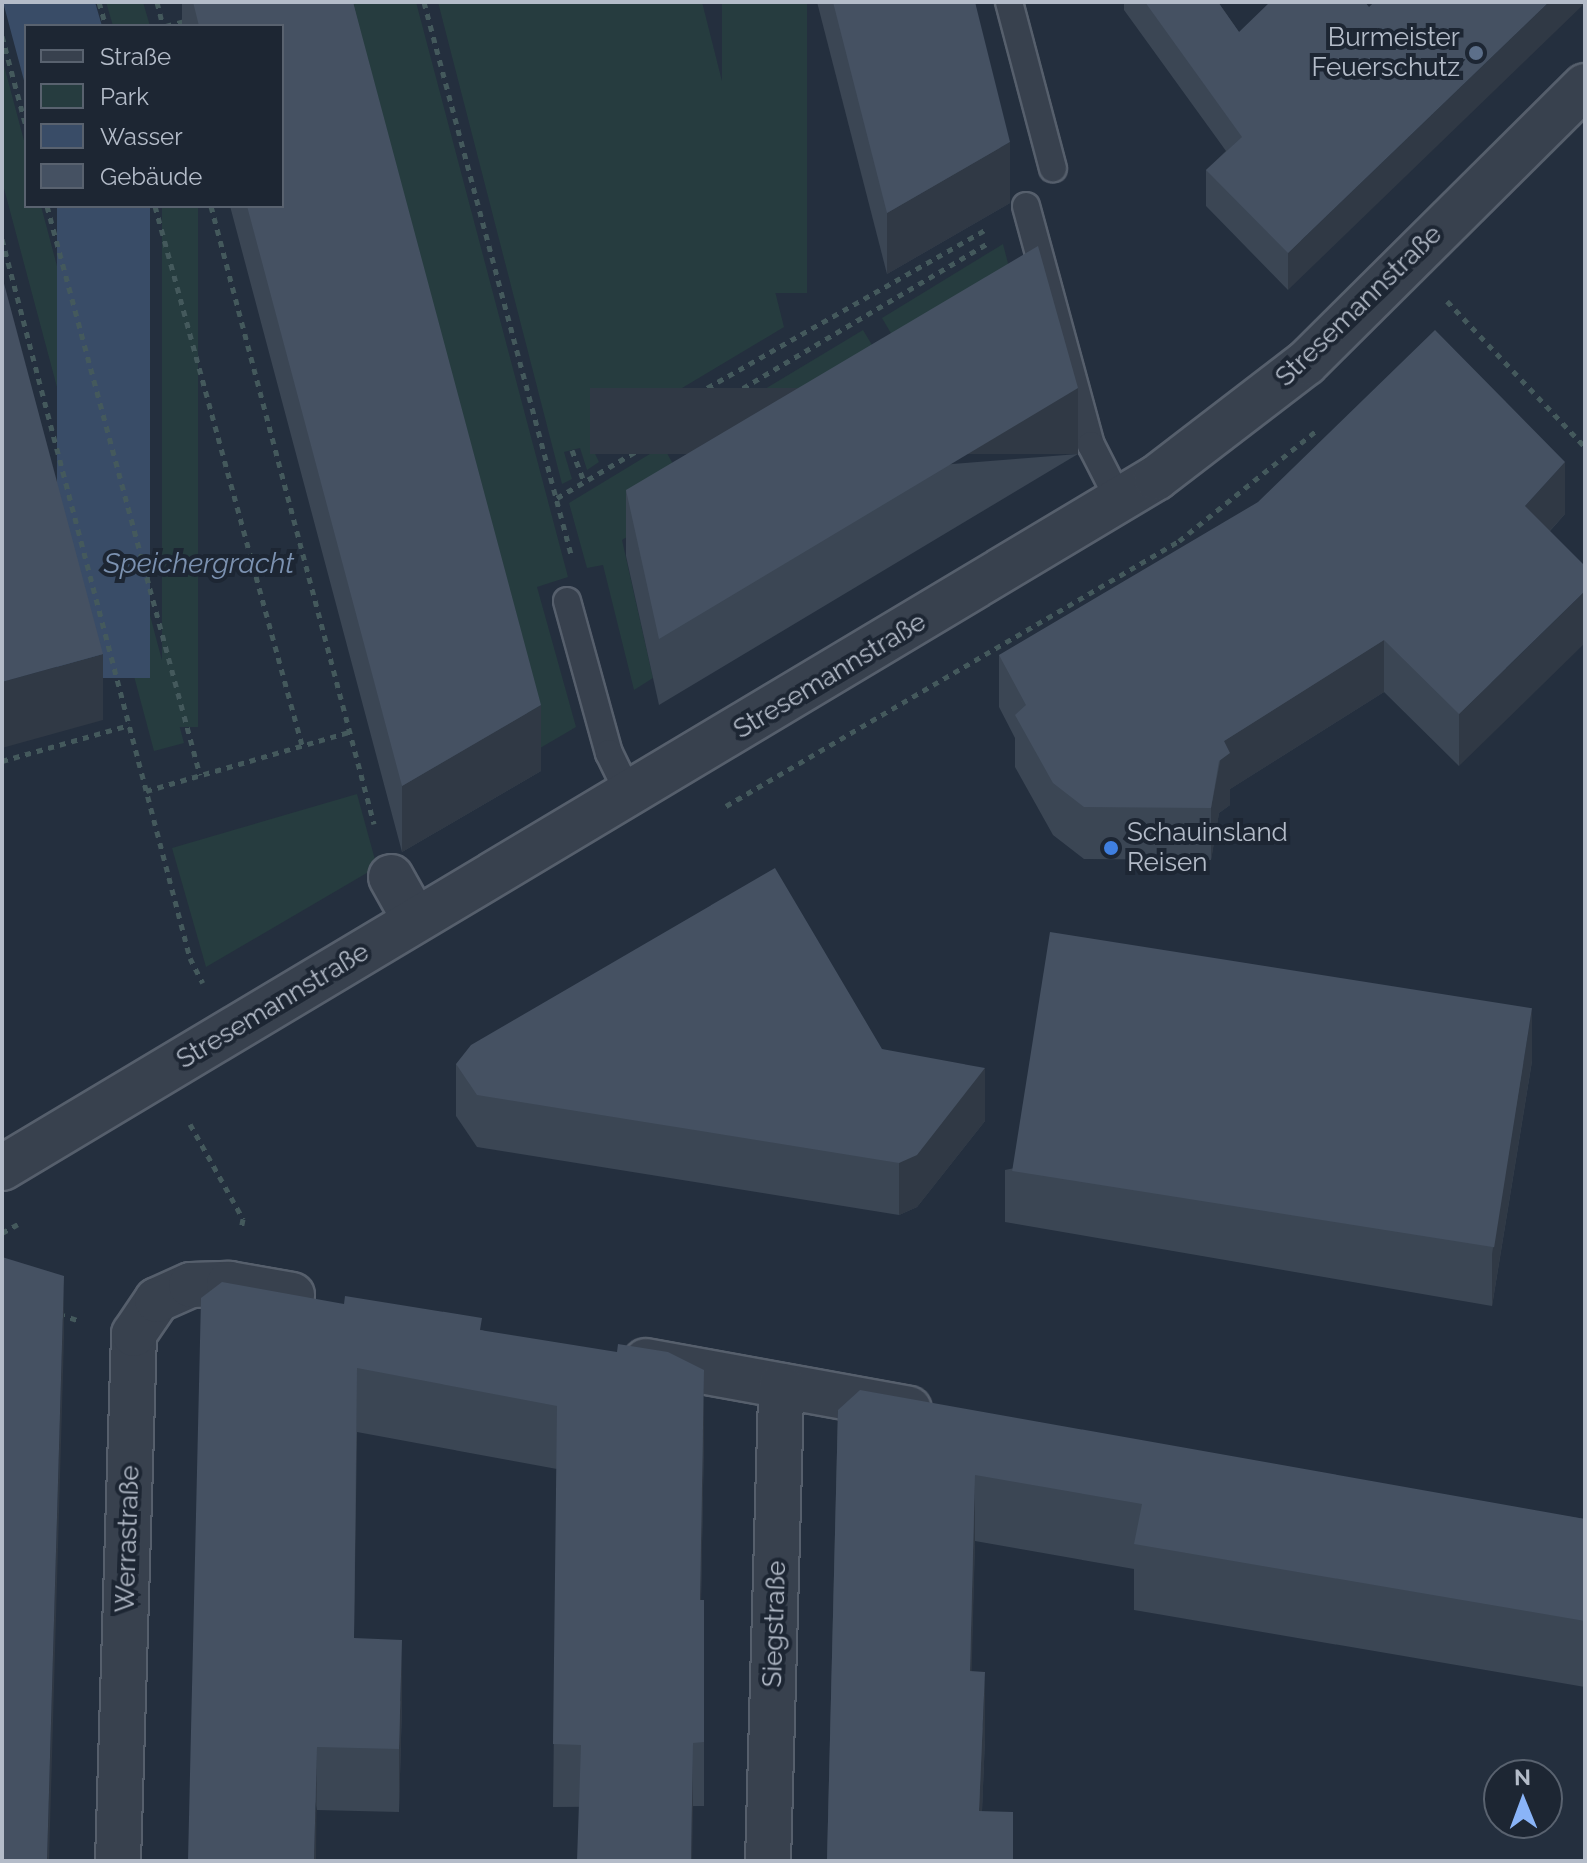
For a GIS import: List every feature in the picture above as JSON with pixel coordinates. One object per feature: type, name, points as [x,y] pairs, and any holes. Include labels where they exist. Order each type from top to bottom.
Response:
[{"type":"street","name":"Stresemannstraße","points":[[2,1168],[1120,502],[1306,363],[1585,86]]},
{"type":"street","points":[[391,877],[415,920]]},
{"type":"street","name":"Werrastraße","points":[[118,1861],[134,1334],[157,1300],[191,1285],[229,1284],[337,1304]]},
{"type":"street","points":[[613,1355],[951,1417]]},
{"type":"street","name":"Siegstraße","points":[[768,1861],[781,1386]]},
{"type":"lane","points":[[1009,2],[1053,168]]},
{"type":"lane","points":[[1026,206],[1091,445],[1120,502]]},
{"type":"lane","points":[[567,601],[609,753],[629,794]]},
{"type":"path","points":[[99,2],[105,24]]},
{"type":"path","points":[[157,2],[164,24]]},
{"type":"path","points":[[424,2],[575,568]]},
{"type":"path","points":[[173,24],[200,17]]},
{"type":"path","points":[[2,36],[24,118]]},
{"type":"path","points":[[603,447],[1026,206]]},
{"type":"path","points":[[48,208],[200,775]]},
{"type":"path","points":[[156,208],[302,745]]},
{"type":"path","points":[[212,208],[349,732],[391,877]]},
{"type":"path","points":[[2,239],[190,958],[205,989],[219,981]]},
{"type":"path","points":[[557,498],[977,250]]},
{"type":"path","points":[[1447,301],[1585,447]]},
{"type":"path","points":[[572,450],[584,482]]},
{"type":"path","points":[[2,761],[129,725]]},
{"type":"path","points":[[146,791],[349,732]]},
{"type":"path","points":[[190,1124],[243,1219],[229,1284]]},
{"type":"green space","points":[[106,2],[143,2],[149,24],[112,24]]},
{"type":"green space","points":[[349,2],[416,2],[568,577],[537,587],[576,727],[535,751]]},
{"type":"green space","points":[[438,2],[702,2],[784,327],[590,443],[599,462],[587,470],[580,448],[564,452],[572,479],[562,484]]},
{"type":"green space","points":[[722,2],[807,2],[807,293],[722,293]]},
{"type":"green space","points":[[2,58],[24,140],[24,208],[42,208],[184,743],[154,751],[2,181]]},
{"type":"green space","points":[[162,208],[198,208],[198,727],[162,727]]},
{"type":"green space","points":[[1003,244],[1019,306],[912,369],[882,318]]},
{"type":"green space","points":[[863,330],[893,380],[727,480],[697,430]]},
{"type":"green space","points":[[663,446],[692,498],[622,540],[653,678],[634,690],[603,565],[587,568],[569,503]]},
{"type":"green space","points":[[357,794],[377,867],[206,967],[172,848]]},
{"type":"water","points":[[3,2],[95,2],[101,24],[24,24],[24,81]]},
{"type":"water","points":[[57,208],[150,208],[150,678],[57,678]]},
{"type":"building","points":[[193,2],[353,2],[541,705],[402,786],[248,208],[284,208],[284,24],[198,24]]},
{"type":"building","points":[[833,2],[975,2],[1010,142],[887,213]]},
{"type":"building","points":[[1145,2],[1218,2],[1239,32],[1270,2],[1365,2],[1369,7],[1374,2],[1549,2],[1288,253],[1206,170],[1242,137]]},
{"type":"building","points":[[1038,246],[1078,388],[659,639],[626,490]]},
{"type":"building","points":[[2,276],[103,654],[2,682]]},
{"type":"building","points":[[1435,330],[1565,462],[1525,506],[1585,566],[1585,591],[1459,714],[1384,640],[1224,741],[1230,753],[1219,761],[1211,808],[1084,807],[1053,783],[1015,715],[1026,705],[999,655],[1258,502]]},
{"type":"building","points":[[775,868],[882,1049],[985,1068],[917,1155],[899,1163],[477,1095],[456,1064],[471,1045]]},
{"type":"building","points":[[1050,932],[1532,1008],[1494,1247],[1012,1171]]},
{"type":"building","points":[[2,1257],[64,1276],[47,1861],[2,1861]]},
{"type":"building","points":[[222,1282],[344,1304],[345,1296],[482,1318],[480,1330],[617,1352],[618,1344],[668,1352],[704,1370],[700,1600],[704,1600],[704,1742],[693,1743],[691,1861],[577,1861],[581,1745],[553,1744],[557,1406],[357,1368],[354,1638],[402,1640],[399,1749],[317,1747],[314,1861],[188,1861],[201,1298]]},
{"type":"building","points":[[860,1390],[1585,1519],[1585,1621],[1134,1544],[1142,1504],[975,1475],[970,1671],[985,1672],[979,1811],[1013,1812],[1013,1861],[827,1861],[838,1410]]},
{"type":"place","name":"Burmeister Feuerschutz","points":[[1476,53]]},
{"type":"place","name":"Schauinsland Reisen","points":[[1111,848]]},
{"type":"water label","name":"Speichergracht","points":[[199,564]]}]
